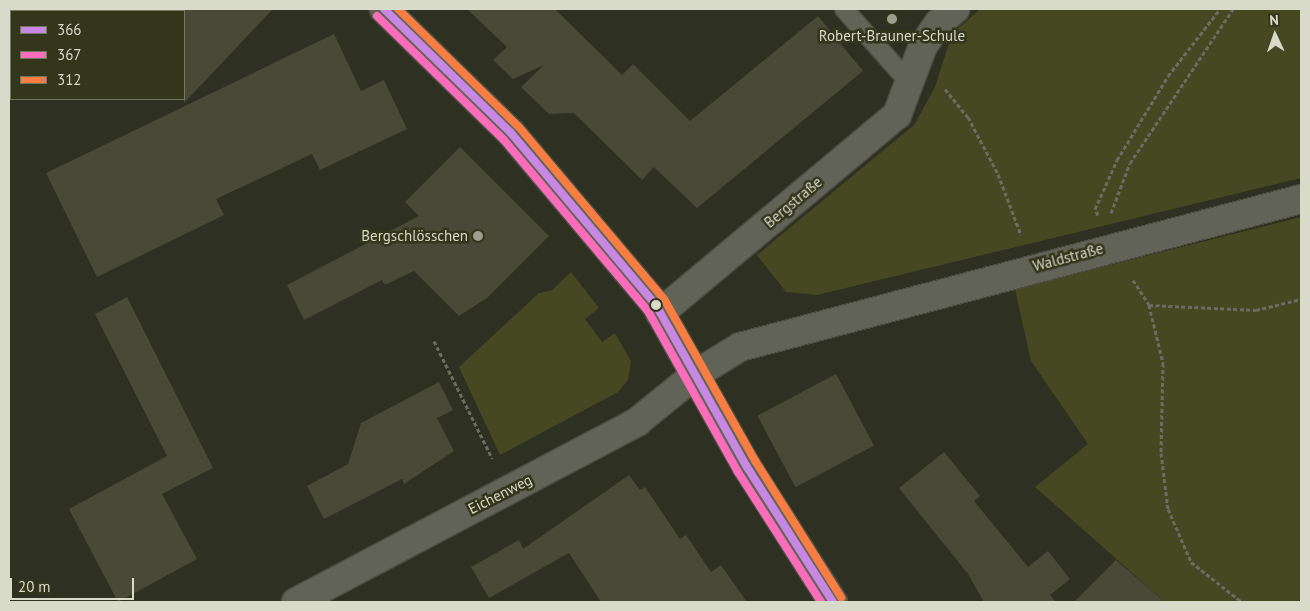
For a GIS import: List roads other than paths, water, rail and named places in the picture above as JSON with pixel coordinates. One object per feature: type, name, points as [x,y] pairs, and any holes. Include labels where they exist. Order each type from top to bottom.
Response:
[{"type":"street","points":[[384,9],[511,133],[598,232],[660,313],[747,467],[833,602]]},
{"type":"street","name":"Bergstraße","points":[[660,313],[897,116],[905,103],[908,81],[938,24],[956,9]]},
{"type":"street","name":"Waldstraße","points":[[696,374],[740,347],[1032,266],[1301,199]]},
{"type":"street","name":"Eichenweg","points":[[296,602],[637,422],[696,374]]},
{"type":"lane","points":[[844,9],[908,81]]},
{"type":"place","name":"Robert-Brauner-Schule","points":[[892,19]]},
{"type":"place","name":"Bergschlösschen","points":[[478,236]]}]
